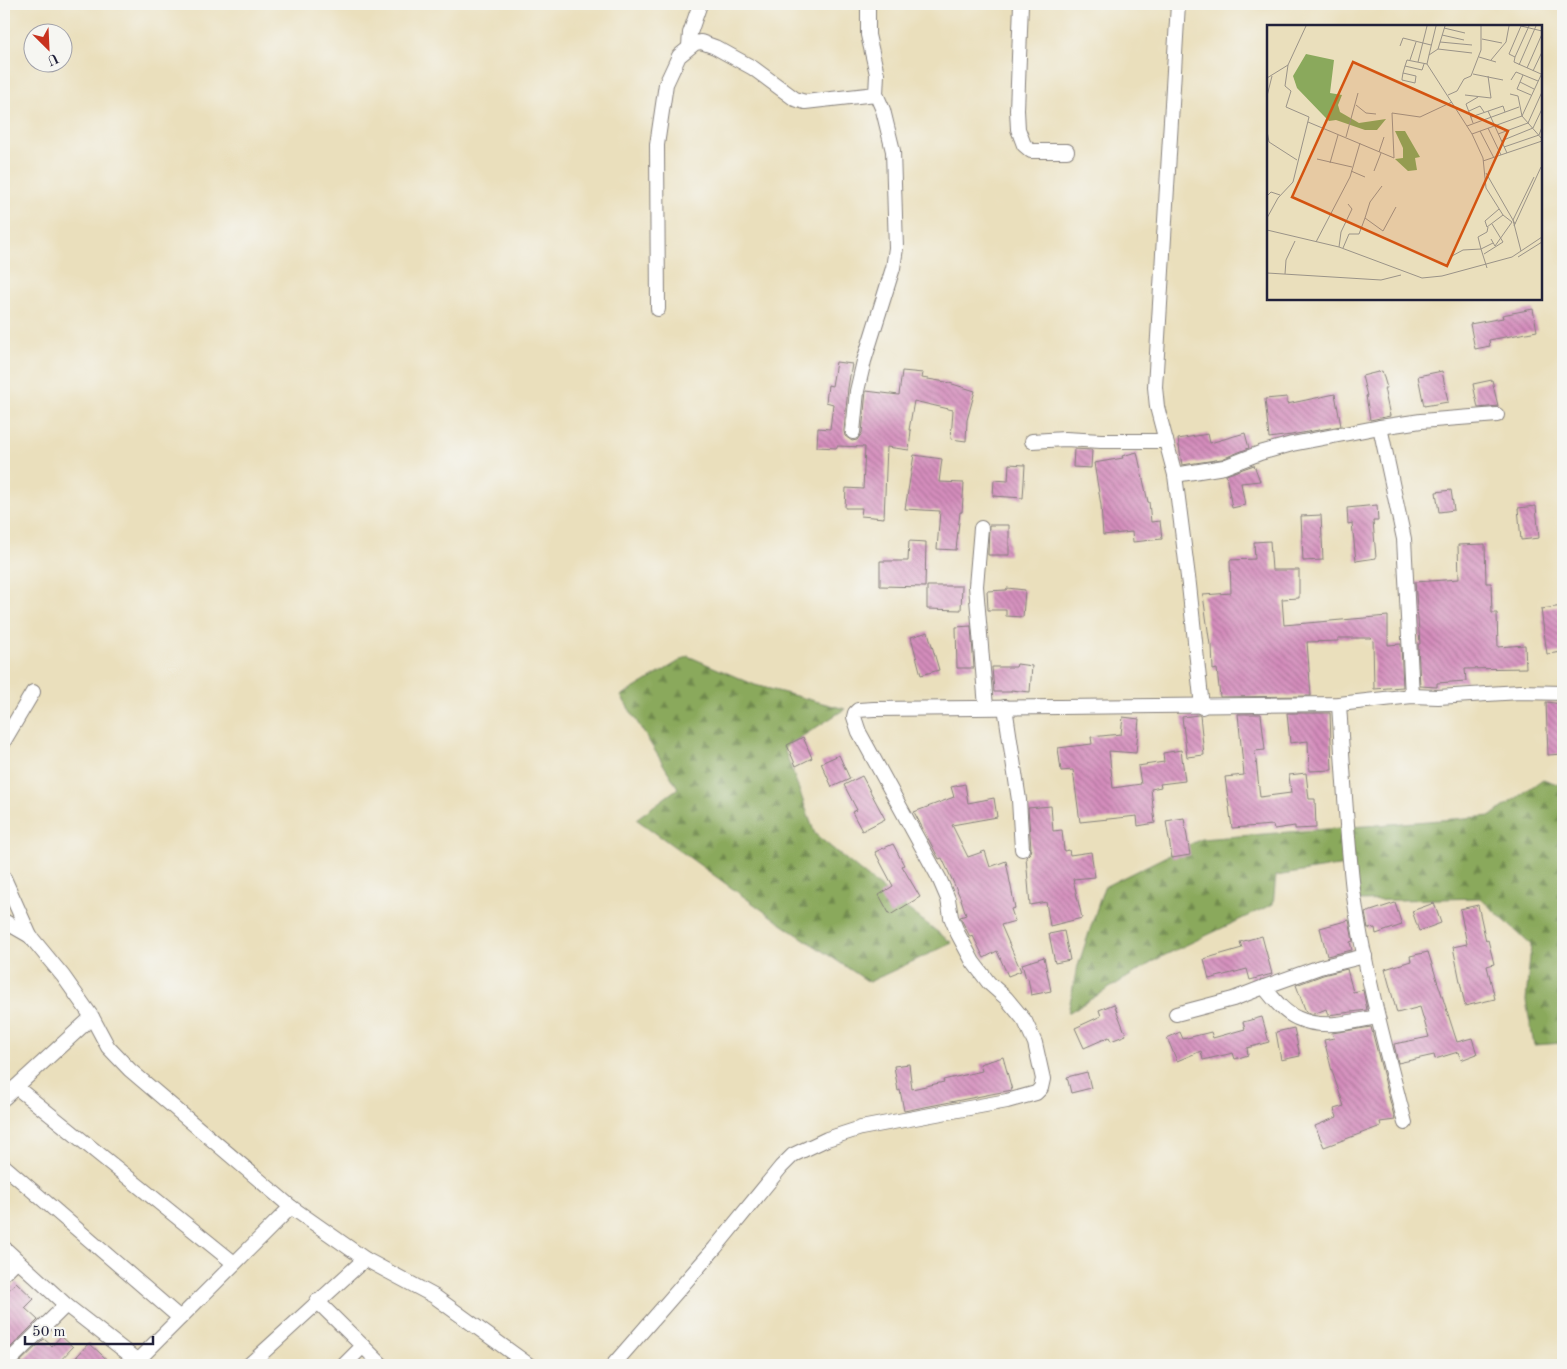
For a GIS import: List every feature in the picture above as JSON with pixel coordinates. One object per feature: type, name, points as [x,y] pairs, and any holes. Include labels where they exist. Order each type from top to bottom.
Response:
[{"type":"street","points":[[689,46],[690,33],[700,4]]},
{"type":"street","points":[[853,432],[857,391],[864,361],[892,268],[896,248],[893,151],[883,110],[876,94],[877,74],[868,35],[868,4]]},
{"type":"street","points":[[1021,4],[1016,110],[1018,129],[1024,145],[1031,152],[1067,151]]},
{"type":"street","points":[[1178,4],[1154,387],[1157,407],[1175,475],[1202,707]]},
{"type":"street","points":[[658,309],[658,145],[666,84],[680,56],[689,46],[701,42],[715,47],[753,68],[795,99],[805,102],[876,94]]},
{"type":"street","points":[[1175,475],[1224,467],[1260,453],[1292,444],[1380,427],[1421,421],[1497,415]]},
{"type":"street","points":[[1380,427],[1404,539],[1412,696]]},
{"type":"street","points":[[1032,441],[1065,439],[1166,441]]},
{"type":"street","points":[[981,528],[976,586],[986,707]]},
{"type":"street","points":[[4,741],[33,692]]},
{"type":"street","points":[[613,1365],[794,1154],[827,1139],[862,1128],[1008,1101],[1036,1093],[1041,1088],[1042,1079],[1035,1044],[1026,1020],[989,983],[973,962],[958,934],[951,917],[948,899],[938,878],[859,732],[854,717],[854,713],[858,710],[1339,704],[1412,696],[1438,697],[1520,692],[1563,693]]},
{"type":"street","points":[[1339,704],[1345,805],[1353,881],[1377,1017],[1405,1123]]},
{"type":"street","points":[[1005,707],[1019,800],[1022,849]]},
{"type":"street","points":[[4,878],[30,936],[63,976],[92,1017],[108,1047],[130,1070],[291,1207],[364,1258],[434,1296],[529,1365]]},
{"type":"street","points":[[4,921],[30,936]]},
{"type":"street","points":[[1176,1014],[1233,999],[1320,967],[1366,956]]},
{"type":"street","points":[[1264,987],[1283,1008],[1297,1018],[1316,1024],[1340,1024],[1377,1017]]},
{"type":"street","points":[[4,1098],[92,1017]]},
{"type":"street","points":[[16,1087],[234,1263]]},
{"type":"street","points":[[4,1166],[180,1318]]},
{"type":"street","points":[[4,1248],[66,1305],[138,1364],[180,1318],[291,1207]]},
{"type":"street","points":[[248,1365],[364,1258]]},
{"type":"street","points":[[4,1273],[17,1260]]},
{"type":"street","points":[[318,1301],[382,1365]]},
{"type":"street","points":[[5,1365],[66,1305]]},
{"type":"street","points":[[344,1365],[364,1346]]},
{"type":"green space","points":[[688,656],[755,685],[845,709],[784,748],[815,834],[952,943],[869,982],[783,925],[636,819],[678,788],[621,696]]},
{"type":"green space","points":[[1543,779],[1563,786],[1563,1043],[1534,1045],[1526,1001],[1531,945],[1480,898],[1359,901],[1351,864],[1276,876],[1273,904],[1161,957],[1068,1013],[1076,972],[1104,887],[1201,839],[1491,816]]},
{"type":"building","points":[[1533,309],[1537,331],[1489,340],[1490,346],[1475,349],[1470,324],[1503,318],[1502,315]]},
{"type":"building","points":[[836,362],[852,364],[844,431],[845,436],[852,441],[857,440],[862,433],[866,391],[899,395],[902,371],[923,373],[922,378],[946,382],[975,391],[967,420],[966,441],[951,439],[953,410],[914,401],[909,430],[911,430],[909,450],[887,447],[884,518],[861,516],[862,508],[845,508],[846,488],[863,489],[865,447],[817,447],[818,428],[830,429],[833,404],[826,402],[828,385],[832,386]]},
{"type":"building","points":[[1382,371],[1387,388],[1384,388],[1390,416],[1370,420],[1362,376]]},
{"type":"building","points":[[1442,371],[1448,402],[1424,406],[1418,376]]},
{"type":"building","points":[[1492,380],[1498,406],[1478,408],[1473,384]]},
{"type":"building","points":[[1335,394],[1341,426],[1269,438],[1265,399],[1287,397],[1287,404]]},
{"type":"building","points":[[1245,433],[1249,448],[1222,459],[1182,465],[1178,439],[1208,434],[1210,443]]},
{"type":"building","points":[[1074,449],[1092,450],[1091,468],[1073,467]]},
{"type":"building","points":[[1137,452],[1149,502],[1151,522],[1160,521],[1162,539],[1133,542],[1132,532],[1103,535],[1101,505],[1094,463],[1123,458],[1122,456]]},
{"type":"building","points":[[914,455],[942,459],[939,482],[964,483],[956,550],[937,549],[940,511],[905,509]]},
{"type":"building","points":[[1009,464],[1025,465],[1023,498],[993,496],[994,480],[1008,481]]},
{"type":"building","points":[[1254,465],[1260,481],[1241,483],[1245,505],[1232,508],[1226,475]]},
{"type":"building","points":[[1451,490],[1454,510],[1439,512],[1436,492]]},
{"type":"building","points":[[1377,505],[1378,521],[1373,521],[1376,558],[1356,561],[1352,523],[1348,524],[1347,508]]},
{"type":"building","points":[[1536,506],[1539,538],[1521,540],[1518,508]]},
{"type":"building","points":[[1321,515],[1323,560],[1303,561],[1301,516]]},
{"type":"building","points":[[989,525],[1009,525],[1009,555],[988,555]]},
{"type":"building","points":[[909,541],[926,542],[925,587],[880,586],[880,561],[908,561]]},
{"type":"building","points":[[1270,541],[1272,570],[1299,570],[1299,598],[1282,599],[1284,625],[1388,616],[1388,645],[1401,644],[1403,687],[1374,689],[1373,640],[1371,638],[1338,638],[1338,641],[1307,642],[1311,696],[1220,697],[1217,669],[1213,670],[1212,644],[1210,645],[1203,595],[1231,593],[1230,560],[1255,559],[1254,542]]},
{"type":"building","points":[[1485,544],[1486,583],[1491,583],[1492,613],[1497,613],[1498,647],[1525,645],[1526,668],[1465,669],[1466,681],[1437,683],[1437,687],[1420,686],[1418,644],[1420,644],[1415,582],[1459,579],[1458,545]]},
{"type":"building","points":[[927,586],[962,586],[961,610],[927,609]]},
{"type":"building","points":[[1007,588],[1025,590],[1023,617],[1006,616],[1006,610],[988,610],[987,591],[1006,590]]},
{"type":"building","points":[[1563,606],[1563,652],[1547,654],[1541,609]]},
{"type":"building","points":[[971,626],[974,668],[957,668],[956,627]]},
{"type":"building","points":[[928,632],[939,670],[921,675],[911,637]]},
{"type":"building","points":[[1017,664],[1032,666],[1030,692],[1011,690],[1011,692],[994,692],[992,667],[1016,667]]},
{"type":"building","points":[[1546,702],[1563,704],[1561,726],[1563,726],[1563,754],[1548,755]]},
{"type":"building","points":[[1287,713],[1330,713],[1332,770],[1309,771],[1308,741],[1290,743]]},
{"type":"building","points":[[1238,714],[1261,714],[1265,750],[1255,751],[1260,797],[1291,793],[1289,775],[1306,773],[1309,799],[1315,799],[1316,828],[1295,829],[1295,826],[1274,829],[1273,825],[1232,828],[1225,777],[1244,775]]},
{"type":"building","points":[[1200,715],[1204,755],[1187,757],[1182,717]]},
{"type":"building","points":[[1123,717],[1139,719],[1136,753],[1109,751],[1113,788],[1141,784],[1138,766],[1164,762],[1163,753],[1181,750],[1185,781],[1160,784],[1161,787],[1151,789],[1155,823],[1138,826],[1137,816],[1080,822],[1073,770],[1061,771],[1058,748],[1092,744],[1091,737],[1121,734]]},
{"type":"building","points":[[803,737],[812,758],[796,766],[787,745]]},
{"type":"building","points":[[839,755],[850,779],[832,787],[821,763]]},
{"type":"building","points":[[862,776],[885,819],[862,831],[852,812],[857,810],[844,785]]},
{"type":"building","points":[[965,784],[968,803],[994,798],[997,817],[952,825],[968,857],[985,851],[990,867],[1006,861],[1015,908],[1011,909],[1015,921],[1001,925],[1021,971],[1008,976],[997,951],[984,958],[973,936],[970,937],[960,917],[966,915],[961,899],[942,858],[939,859],[914,812],[954,797],[951,787]]},
{"type":"building","points":[[1051,806],[1053,831],[1062,830],[1064,851],[1069,850],[1070,855],[1091,852],[1095,877],[1073,879],[1082,918],[1050,926],[1046,902],[1030,905],[1026,857],[1030,853],[1031,848],[1028,808]]},
{"type":"building","points":[[1184,818],[1190,855],[1172,858],[1166,821]]},
{"type":"building","points":[[893,844],[904,865],[902,866],[920,897],[890,915],[879,895],[893,886],[875,852]]},
{"type":"building","points":[[1395,903],[1402,925],[1376,934],[1375,928],[1368,929],[1365,913]]},
{"type":"building","points":[[1434,903],[1441,923],[1419,931],[1412,911]]},
{"type":"building","points":[[1478,905],[1486,941],[1488,940],[1494,964],[1487,966],[1495,999],[1465,1006],[1453,947],[1467,944],[1460,909]]},
{"type":"building","points":[[1349,920],[1353,941],[1350,942],[1352,950],[1327,956],[1320,928]]},
{"type":"building","points":[[1064,931],[1070,960],[1055,963],[1049,934]]},
{"type":"building","points":[[1262,936],[1272,974],[1250,980],[1247,969],[1209,979],[1204,959],[1242,948],[1240,942]]},
{"type":"building","points":[[1428,952],[1457,1042],[1472,1038],[1477,1054],[1461,1060],[1458,1052],[1435,1059],[1434,1055],[1398,1063],[1394,1044],[1429,1037],[1420,1007],[1397,1013],[1385,969],[1411,961],[1410,956]]},
{"type":"building","points":[[1044,957],[1051,991],[1031,995],[1028,978],[1026,979],[1022,964]]},
{"type":"building","points":[[1347,969],[1353,992],[1363,990],[1367,1010],[1328,1015],[1326,1009],[1314,1014],[1306,1012],[1296,985]]},
{"type":"building","points":[[1114,1004],[1126,1035],[1111,1041],[1109,1037],[1084,1048],[1075,1028],[1101,1016],[1099,1010]]},
{"type":"building","points":[[1262,1017],[1269,1042],[1247,1048],[1248,1055],[1235,1059],[1233,1053],[1203,1060],[1201,1051],[1177,1061],[1167,1038],[1180,1032],[1183,1039],[1211,1032],[1213,1038],[1245,1029],[1243,1022]]},
{"type":"building","points":[[1371,1027],[1395,1120],[1380,1122],[1381,1126],[1324,1147],[1315,1126],[1337,1117],[1334,1109],[1344,1106],[1324,1040],[1334,1038],[1332,1033]]},
{"type":"building","points":[[1294,1028],[1300,1056],[1281,1060],[1276,1032]]},
{"type":"building","points":[[1003,1057],[1012,1090],[904,1111],[900,1090],[898,1091],[894,1066],[909,1064],[912,1089],[982,1071],[980,1064]]},
{"type":"building","points":[[1087,1072],[1091,1088],[1071,1093],[1067,1077]]},
{"type":"building","points":[[16,1282],[34,1299],[25,1308],[38,1320],[4,1354],[4,1295]]},
{"type":"building","points":[[61,1336],[73,1347],[56,1365],[17,1365],[44,1339],[52,1346]]},
{"type":"building","points":[[89,1343],[113,1365],[69,1365]]}]
